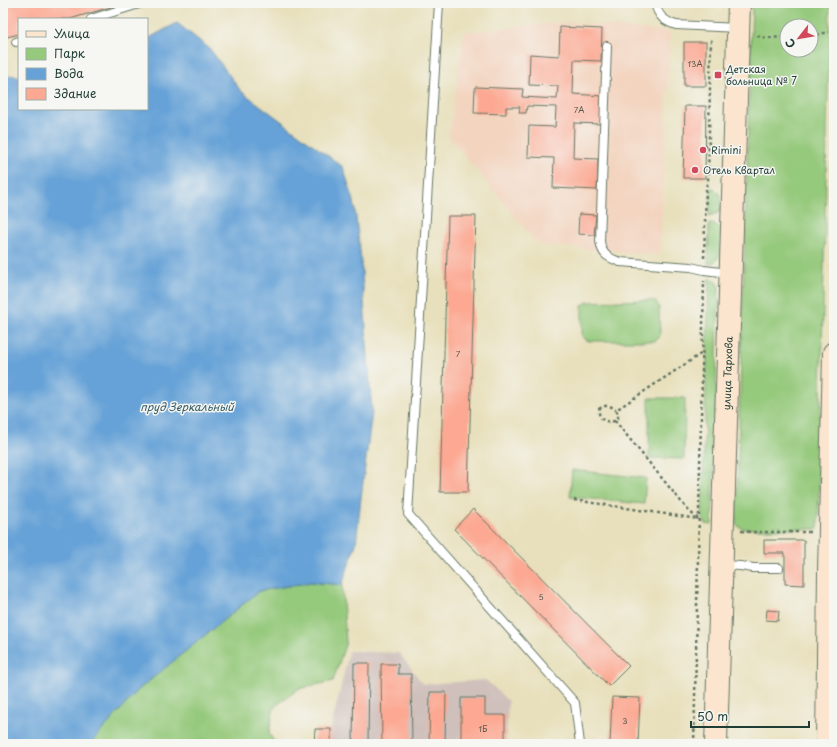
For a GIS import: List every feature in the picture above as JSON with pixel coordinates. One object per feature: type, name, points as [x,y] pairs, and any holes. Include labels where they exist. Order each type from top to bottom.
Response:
[{"type":"main road","name":"улица Тархова","points":[[716,744],[730,273],[728,27],[739,3]]},
{"type":"main road","points":[[827,744],[832,571],[834,353]]},
{"type":"lane","points":[[94,18],[142,3]]},
{"type":"lane","points":[[439,3],[408,514],[575,703],[580,744]]},
{"type":"lane","points":[[655,3],[656,9],[661,16],[667,22],[672,24],[728,27]]},
{"type":"lane","points":[[607,46],[600,241],[602,250],[605,255],[620,262],[691,267],[730,273]]},
{"type":"lane","points":[[721,565],[753,568],[779,568]]},
{"type":"path","points":[[694,744],[706,187],[708,181],[711,41],[728,27]]},
{"type":"path","points":[[819,34],[829,32]]},
{"type":"path","points":[[767,38],[779,37]]},
{"type":"path","points":[[616,410],[702,353]]},
{"type":"path","points":[[607,405],[611,406],[618,414],[618,418],[615,421],[605,422],[601,419],[598,414],[599,409],[607,405]]},
{"type":"path","points":[[615,421],[688,510],[698,519]]},
{"type":"path","points":[[574,500],[698,519]]},
{"type":"path","points":[[736,530],[752,532],[818,532]]},
{"type":"shaded area","points":[[568,22],[670,32],[660,255],[539,245],[449,137],[464,32]]},
{"type":"shaded area","points":[[349,651],[399,653],[423,684],[486,680],[508,701],[506,744],[314,744],[315,729],[331,729]]},
{"type":"green space","points":[[752,3],[830,3],[818,529],[743,529],[736,525]]},
{"type":"green space","points":[[711,188],[719,194],[721,201],[720,212],[709,216]]},
{"type":"green space","points":[[709,224],[718,226],[721,235],[721,244],[720,254],[717,260],[708,264]]},
{"type":"green space","points":[[709,278],[715,281],[719,287],[712,525],[706,524],[702,518]]},
{"type":"green space","points":[[650,300],[656,302],[659,307],[660,335],[655,341],[590,341],[586,340],[582,336],[582,306],[587,302]]},
{"type":"green space","points":[[649,398],[685,398],[684,459],[649,458]]},
{"type":"green space","points":[[572,470],[646,478],[644,504],[570,497]]},
{"type":"green space","points":[[311,582],[342,585],[346,642],[333,681],[298,689],[274,707],[269,734],[276,744],[90,744],[138,690],[259,591]]},
{"type":"water","name":"пруд Зеркальный","points":[[177,23],[210,49],[241,91],[343,167],[354,201],[361,259],[372,412],[356,544],[342,585],[311,582],[259,591],[138,690],[90,744],[3,744],[3,75],[18,76],[18,110],[148,110],[148,38]]},
{"type":"building","points":[[16,3],[124,3],[73,18],[18,18],[18,34],[3,38],[3,7]]},
{"type":"building","points":[[560,27],[602,29],[601,61],[574,60],[573,94],[603,96],[602,124],[574,123],[573,158],[598,159],[597,190],[553,188],[554,158],[528,157],[529,126],[555,127],[556,107],[527,106],[526,113],[519,113],[520,107],[506,107],[506,114],[474,113],[475,87],[523,89],[522,97],[557,99],[558,86],[529,85],[530,54],[559,56]]},
{"type":"building","points":[[684,42],[706,42],[706,86],[684,86]]},
{"type":"building","points":[[685,106],[706,106],[705,178],[683,178]]},
{"type":"building","points":[[579,214],[596,215],[594,235],[578,234]]},
{"type":"building","points":[[448,216],[476,216],[468,492],[440,492]]},
{"type":"building","points":[[473,509],[629,666],[609,686],[454,529]]},
{"type":"building","points":[[764,540],[804,540],[804,585],[785,584],[785,553],[764,553]]},
{"type":"building","points":[[767,610],[779,611],[778,621],[766,620]]},
{"type":"building","points":[[354,663],[369,663],[368,744],[353,744]]},
{"type":"building","points":[[381,664],[398,664],[398,674],[411,674],[412,744],[382,744]]},
{"type":"building","points":[[430,692],[446,692],[445,744],[429,744]]},
{"type":"building","points":[[612,697],[640,698],[638,744],[610,744]]},
{"type":"building","points":[[461,698],[485,698],[485,715],[505,715],[505,743],[461,744]]},
{"type":"building","points":[[315,729],[331,729],[331,744],[314,744]]},
{"type":"place","name":"Детская больница № 7","points":[[718,75]]},
{"type":"place","name":"Rimini","points":[[703,150]]},
{"type":"place","name":"Отель Квартал","points":[[695,170]]}]
